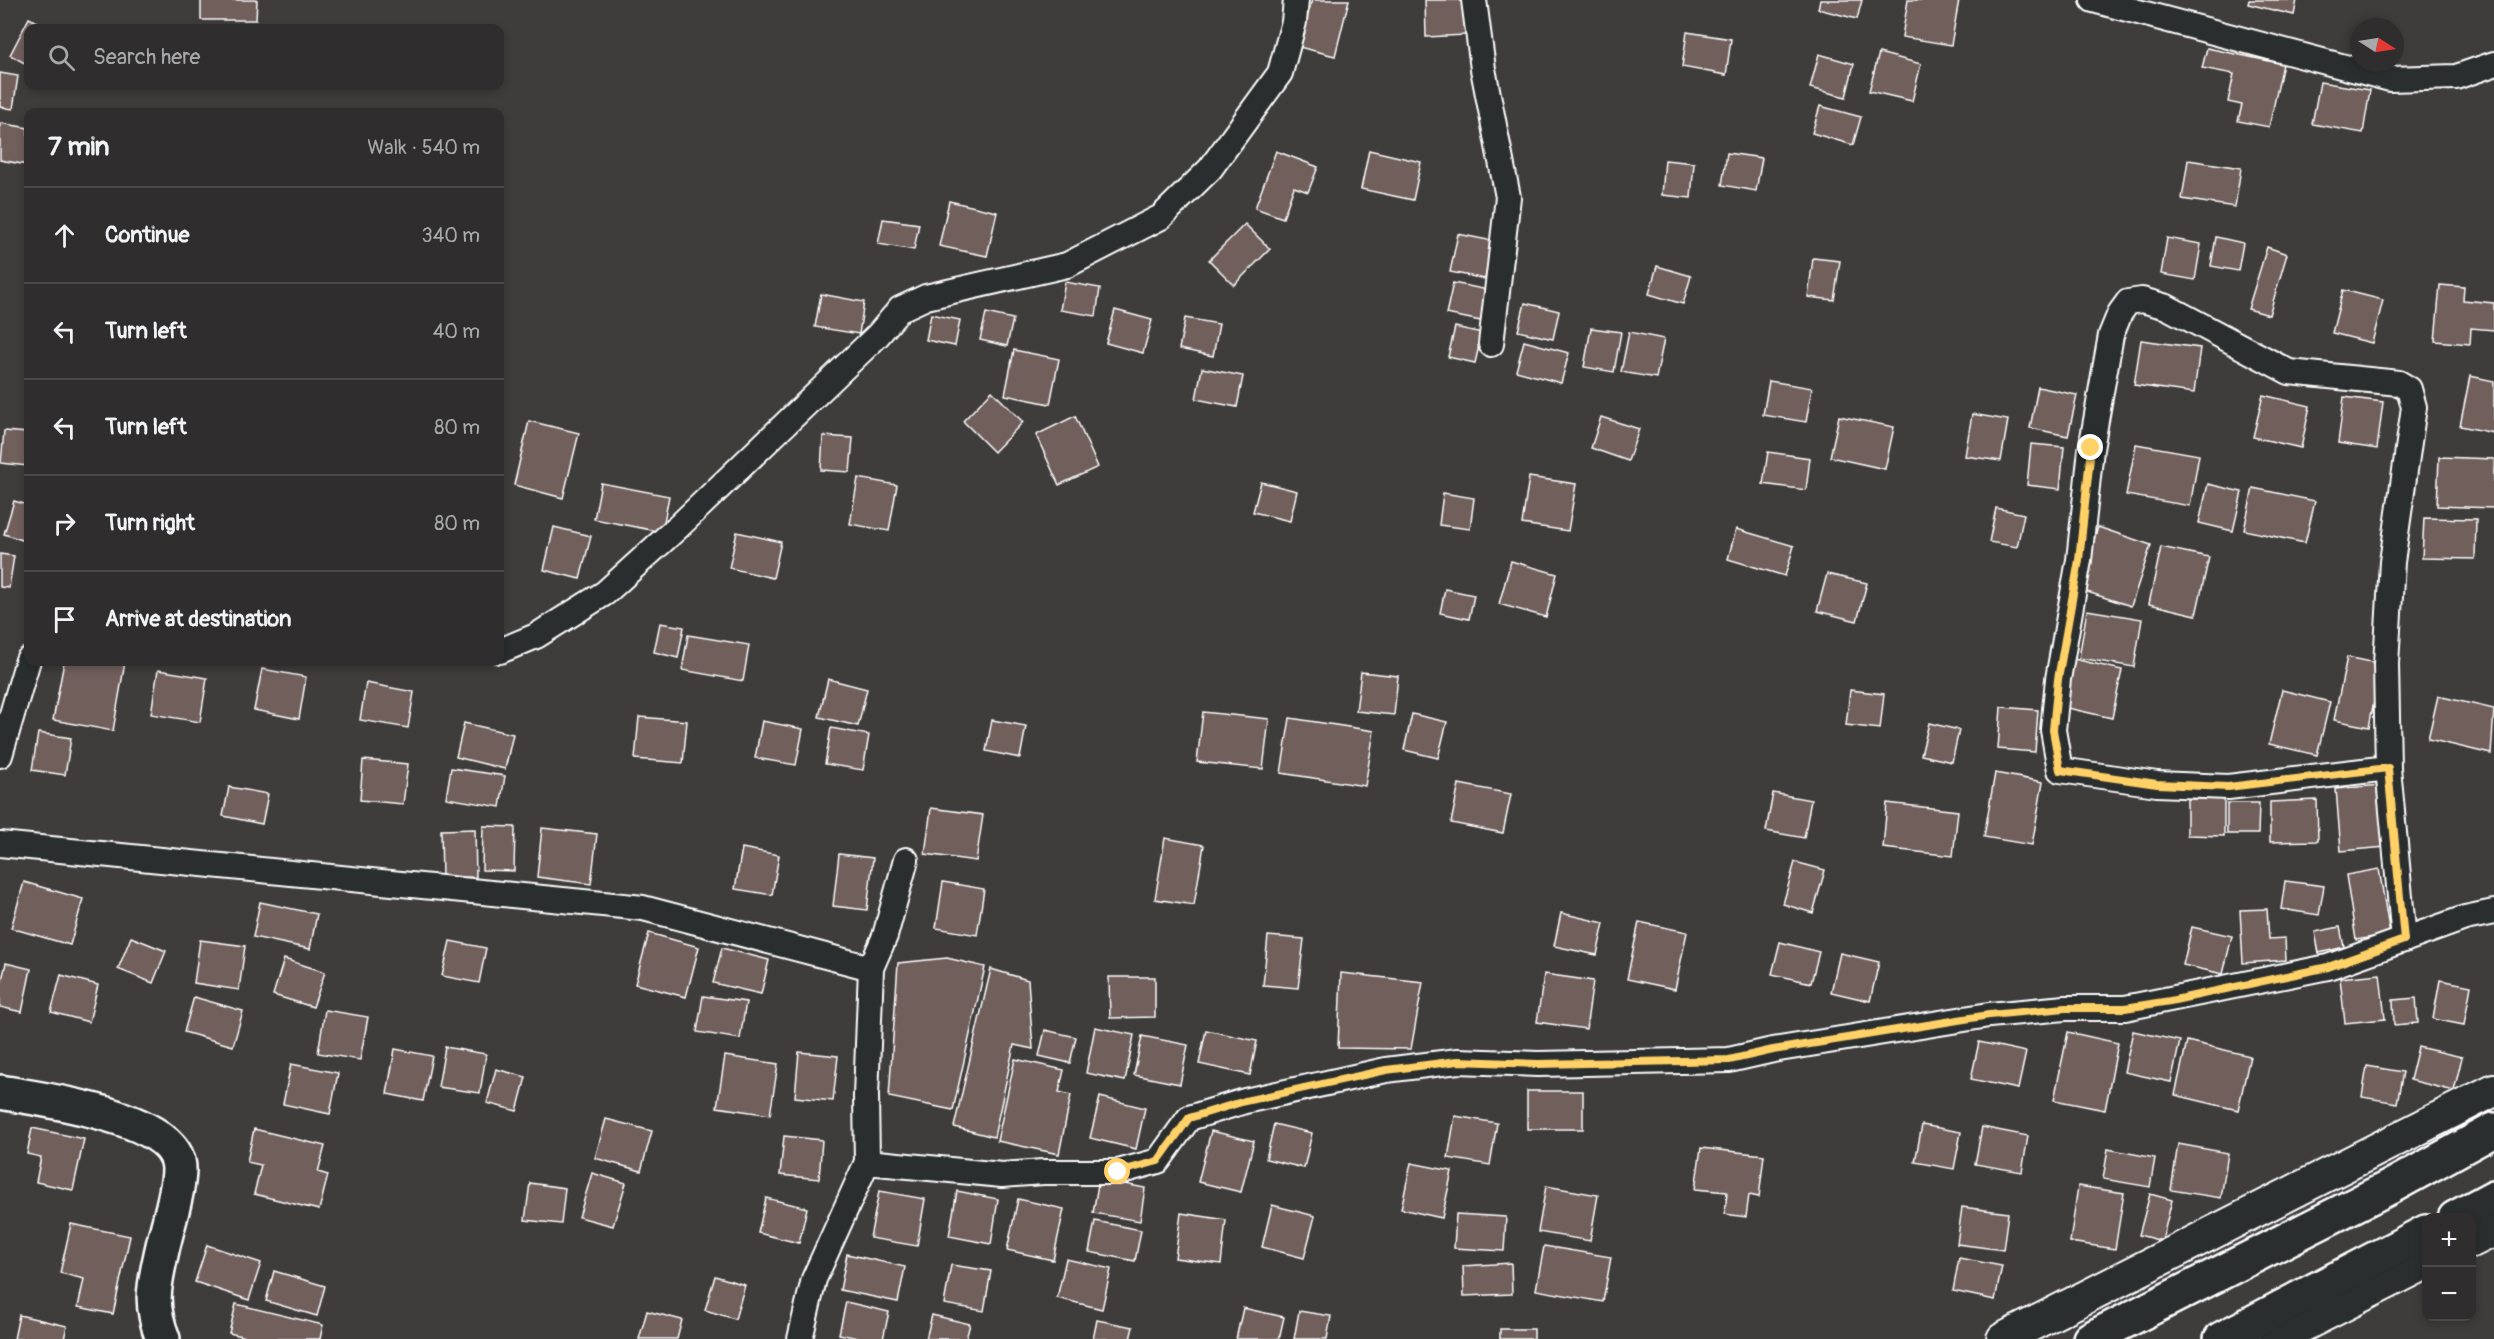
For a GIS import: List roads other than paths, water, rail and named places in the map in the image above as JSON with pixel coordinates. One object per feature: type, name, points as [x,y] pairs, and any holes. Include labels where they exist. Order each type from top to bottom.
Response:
[{"type":"main road","points":[[0,1092],[93,1109],[148,1129],[170,1147],[179,1168],[152,1301],[158,1335]]},
{"type":"main road","points":[[2090,1339],[2390,1187],[2494,1131]]},
{"type":"main road","points":[[2464,1213],[2494,1197]]},
{"type":"main road","points":[[2221,1339],[2422,1235]]},
{"type":"street","points":[[504,649],[536,636],[605,593],[678,527],[878,335],[900,309],[926,297],[1067,265],[1161,217],[1210,169],[1280,73],[1294,22],[1296,0]]},
{"type":"street","points":[[1473,0],[1483,69],[1508,197],[1491,344]]},
{"type":"street","points":[[2093,0],[2390,79],[2456,77],[2494,64]]},
{"type":"street","points":[[2388,768],[2228,787],[2157,784],[2060,770],[2053,730],[2058,679],[2079,560],[2091,448],[2111,334],[2120,313],[2128,302],[2142,300],[2167,307],[2289,372],[2399,383],[2409,389],[2414,407],[2392,562],[2387,653],[2388,768],[2404,940]]},
{"type":"street","points":[[0,755],[26,666]]},
{"type":"street","points":[[0,844],[643,908],[871,968]]},
{"type":"street","points":[[800,1339],[814,1279],[867,1162],[866,1096],[871,968],[885,936],[906,860]]},
{"type":"street","points":[[867,1162],[1002,1175],[1043,1172],[1118,1172],[1158,1161],[1189,1118],[1245,1101],[1386,1070],[1458,1061],[1538,1064],[1729,1060],[1773,1050],[1989,1015],[2065,1008],[2125,1008],[2170,1001],[2328,967],[2465,918],[2494,912]]},
{"type":"street","points":[[2003,1339],[2494,1090]]},
{"type":"street","points":[[2476,1239],[2494,1230]]},
{"type":"street","points":[[2276,1339],[2422,1266]]}]
